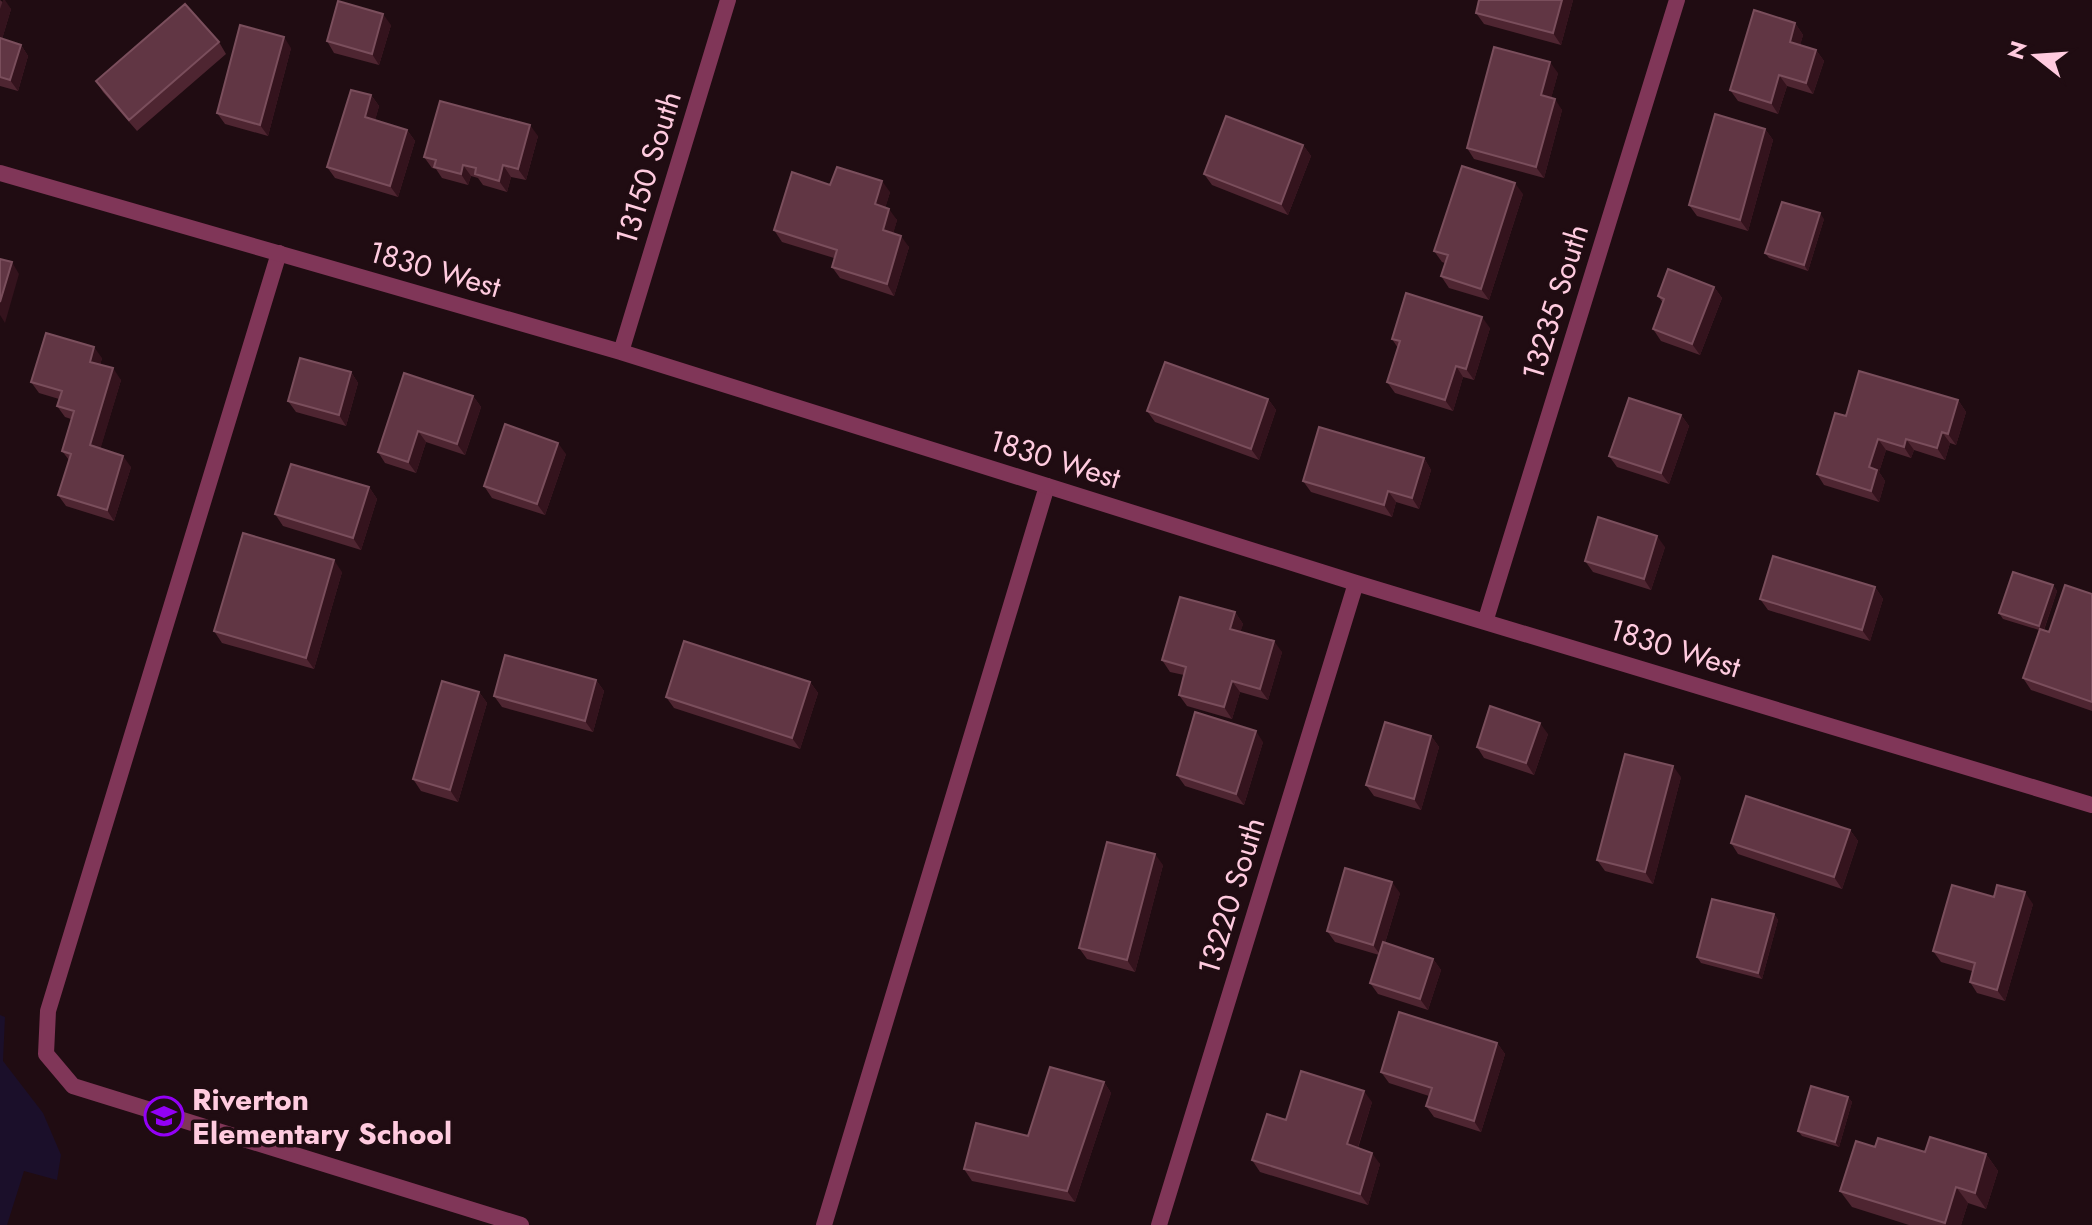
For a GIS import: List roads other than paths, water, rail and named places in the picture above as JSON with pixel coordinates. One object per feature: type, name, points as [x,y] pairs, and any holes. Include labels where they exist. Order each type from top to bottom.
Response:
[{"type":"street","name":"13150 South","points":[[621,352],[728,0]]},
{"type":"street","name":"13235 South","points":[[1486,619],[1677,0]]},
{"type":"street","name":"1830 West","points":[[0,173],[621,352],[1356,583],[1486,619],[2092,805]]},
{"type":"street","points":[[279,253],[48,1011],[46,1054],[73,1086],[521,1225]]},
{"type":"street","points":[[824,1225],[1047,486]]},
{"type":"street","name":"13220 South","points":[[1159,1225],[1356,583]]},
{"type":"place","name":"Riverton Elementary School","points":[[164,1116]]}]
